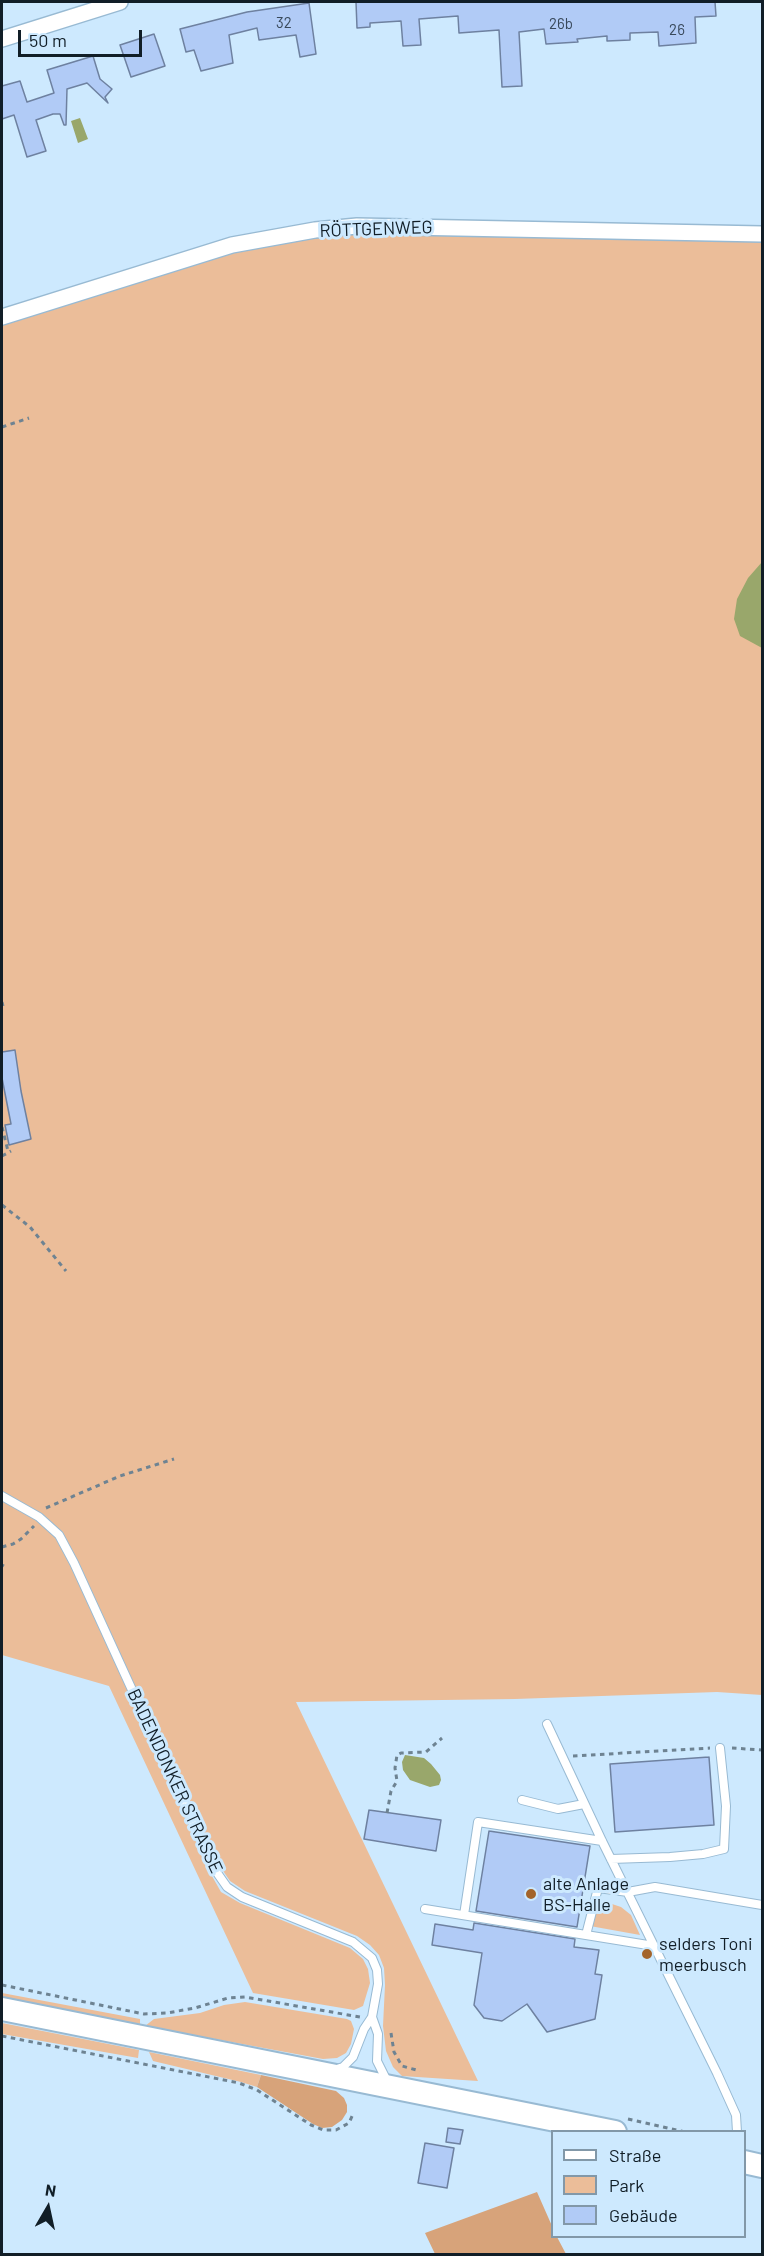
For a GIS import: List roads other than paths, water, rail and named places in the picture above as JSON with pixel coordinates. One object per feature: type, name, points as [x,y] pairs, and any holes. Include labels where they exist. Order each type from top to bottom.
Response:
[{"type":"main road","points":[[2,2009],[326,2074],[620,2125]]},
{"type":"main road","points":[[746,2162],[762,2166]]},
{"type":"street","points":[[2,39],[120,2]]},
{"type":"street","name":"RÖTTGENWEG","points":[[2,317],[232,245],[325,229],[357,226],[762,234]]},
{"type":"lane","name":"BADENDONKER STRASSE","points":[[2,1496],[39,1516],[59,1535],[218,1874],[227,1887],[242,1897],[345,1939],[372,1958],[378,1984],[372,2017],[363,2029],[353,2057],[343,2067],[326,2074]]},
{"type":"lane","points":[[547,1724],[654,1946],[662,1970],[713,2075],[736,2115],[737,2130]]},
{"type":"lane","points":[[611,1859],[670,1857],[703,1854],[724,1849],[726,1806],[720,1748]]},
{"type":"lane","points":[[522,1800],[558,1809],[584,1804]]},
{"type":"lane","points":[[464,1916],[478,1822],[506,1822],[602,1841]]},
{"type":"lane","points":[[586,1935],[598,1888],[628,1892],[655,1887],[762,1905]]},
{"type":"lane","points":[[425,1909],[654,1946]]},
{"type":"lane","name":"BADENDONKER STRASSE","points":[[372,2017],[378,2034],[377,2061],[385,2079],[392,2086]]},
{"type":"place","name":"alte Anlage BS-Halle","points":[[531,1894]]},
{"type":"place","name":"selders Toni meerbusch","points":[[647,1954]]}]
